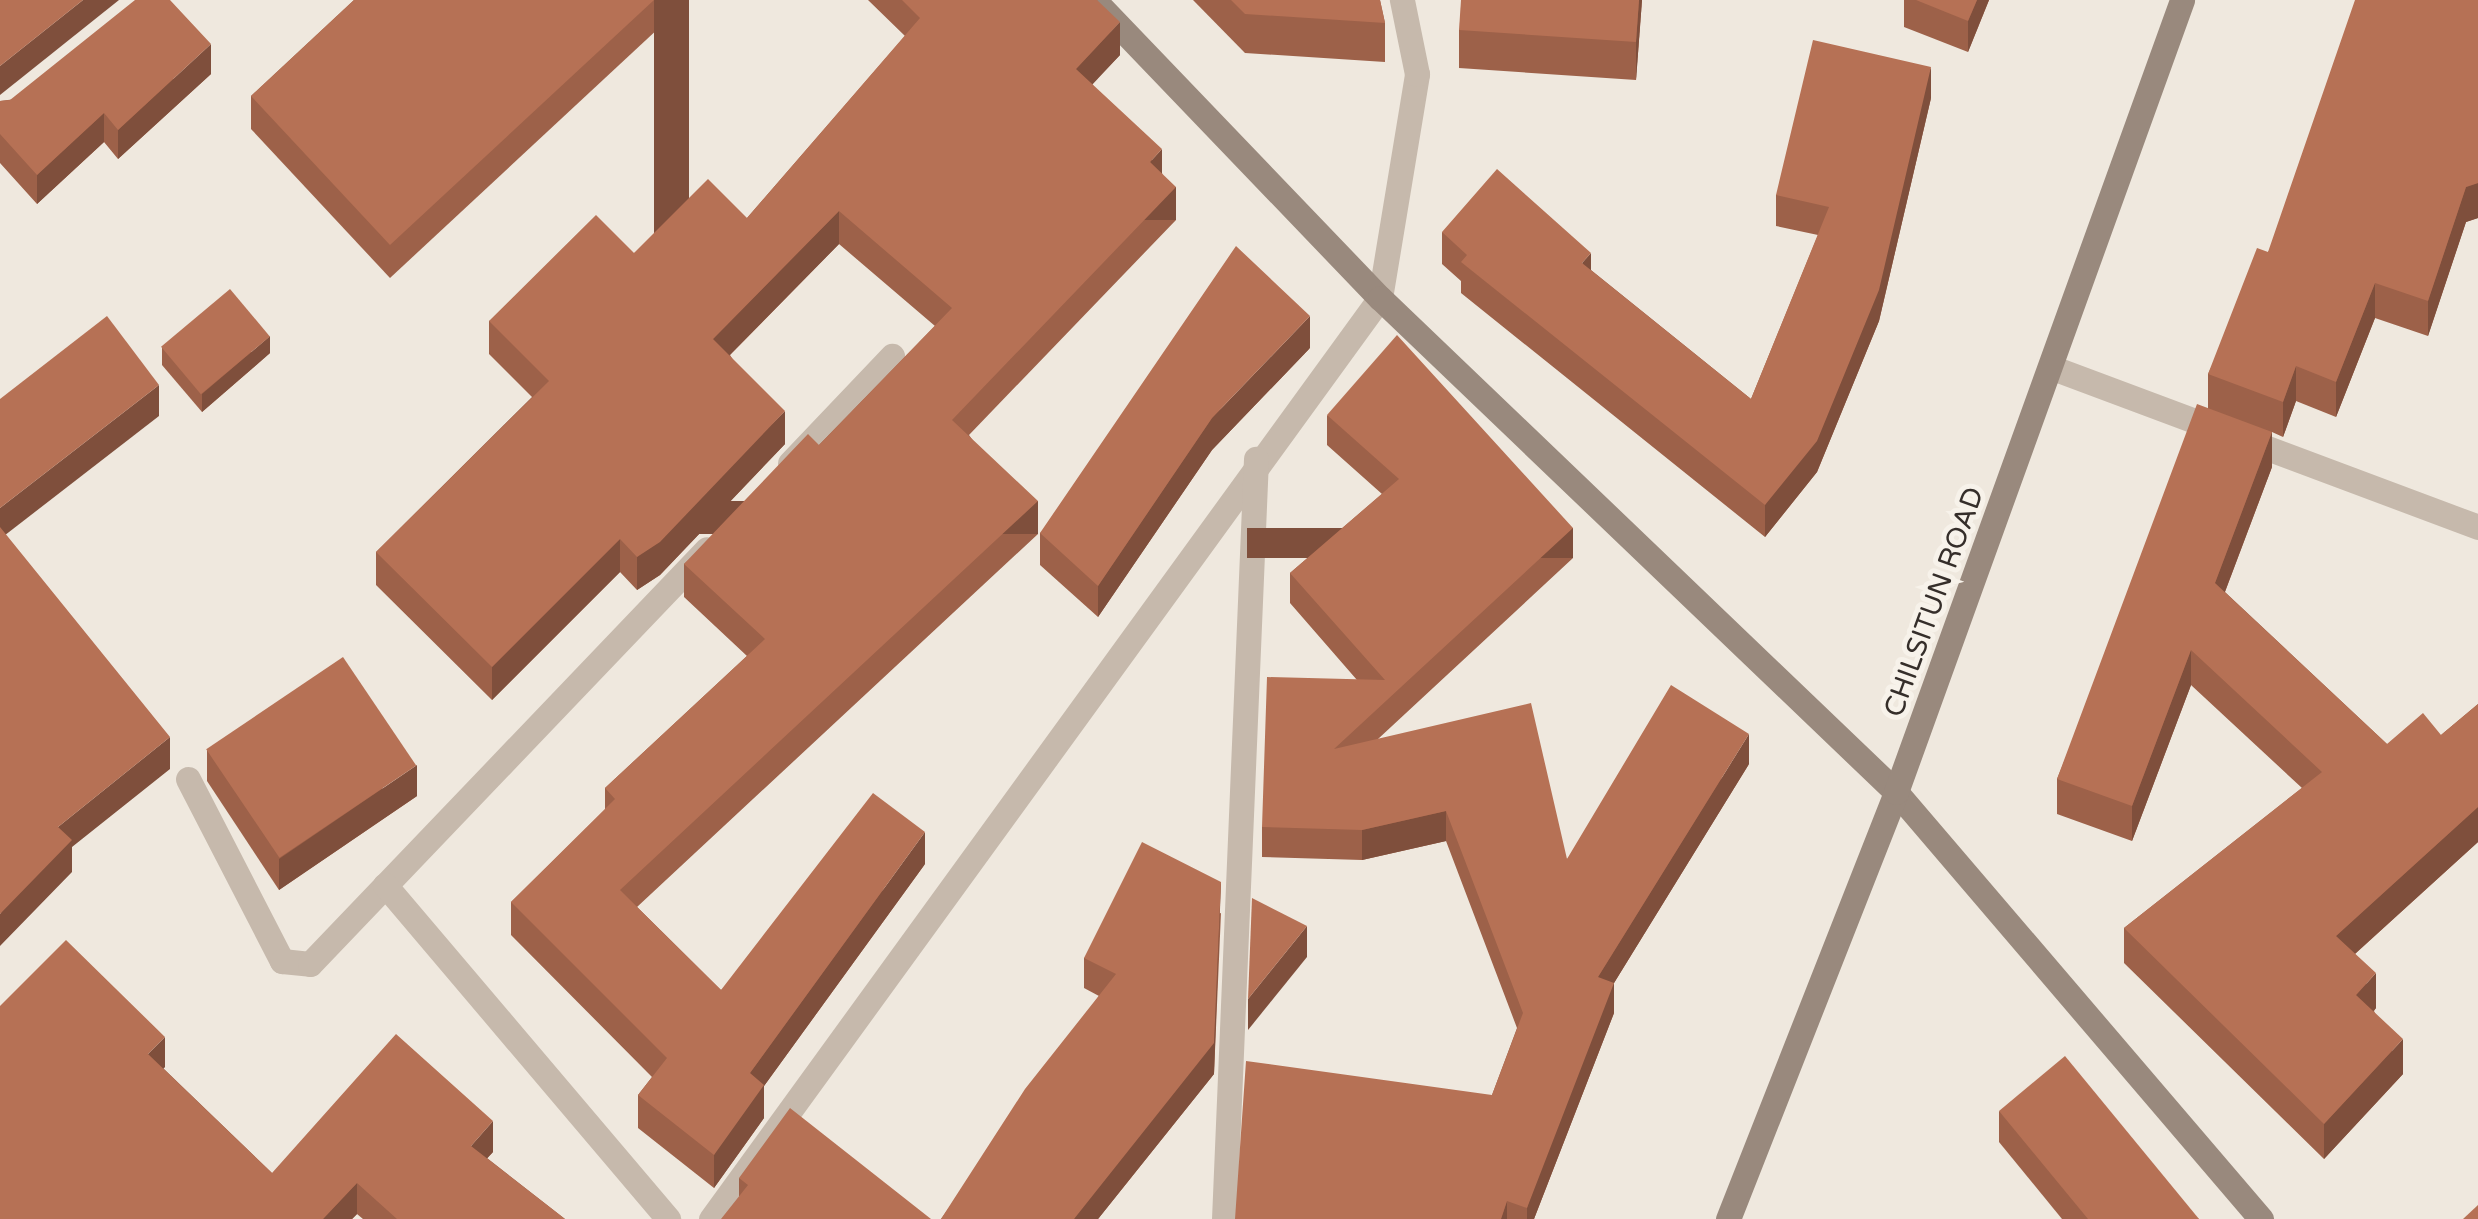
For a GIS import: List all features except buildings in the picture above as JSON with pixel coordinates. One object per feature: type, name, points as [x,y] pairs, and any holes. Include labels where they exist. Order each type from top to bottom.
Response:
[{"type":"main road","points":[[1094,0],[1380,298],[1896,792],[2261,1219]]},
{"type":"main road","name":"CHILSITUN ROAD","points":[[1728,1219],[1896,792],[2053,368],[2182,0]]},
{"type":"street","points":[[712,1219],[1256,459],[1380,298],[1417,74],[1402,0]]},
{"type":"street","points":[[769,485],[892,356]]},
{"type":"street","points":[[2053,368],[2478,527]]},
{"type":"street","points":[[1224,1219],[1256,459]]},
{"type":"street","points":[[188,779],[282,961],[295,969],[310,964],[728,528]]},
{"type":"street","points":[[384,885],[668,1219]]}]
